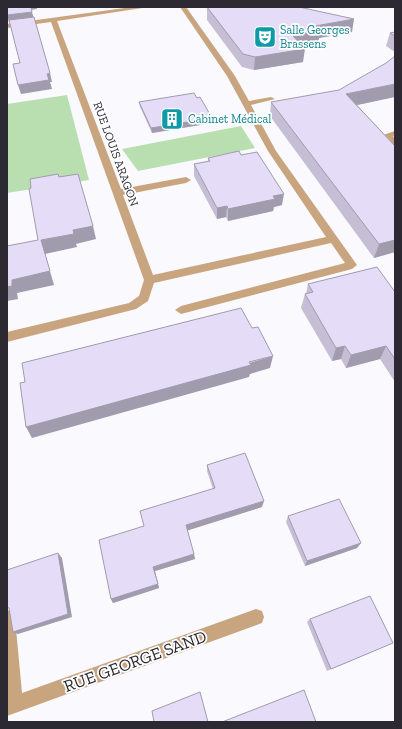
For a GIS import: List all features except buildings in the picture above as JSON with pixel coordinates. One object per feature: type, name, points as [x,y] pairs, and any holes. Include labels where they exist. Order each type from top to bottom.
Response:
[{"type":"street","points":[[7,26],[146,7]]},
{"type":"street","points":[[181,310],[352,265],[272,151],[231,76],[183,7]]},
{"type":"street","name":"RUE LOUIS ARAGON","points":[[53,19],[93,124],[149,280]]},
{"type":"street","points":[[246,104],[271,99]]},
{"type":"street","points":[[395,133],[387,135],[395,144]]},
{"type":"street","points":[[117,193],[186,180]]},
{"type":"street","points":[[7,337],[132,306],[144,298],[149,280],[333,239]]},
{"type":"street","name":"RUE GEORGE SAND","points":[[7,618],[11,706],[256,617]]},
{"type":"green space","points":[[67,95],[89,180],[7,193],[7,104]]},
{"type":"green space","points":[[241,126],[255,148],[138,171],[122,149]]},
{"type":"place","name":"Salle Georges Brassens","points":[[265,37]]},
{"type":"place","name":"Cabinet Médical","points":[[172,119]]}]
